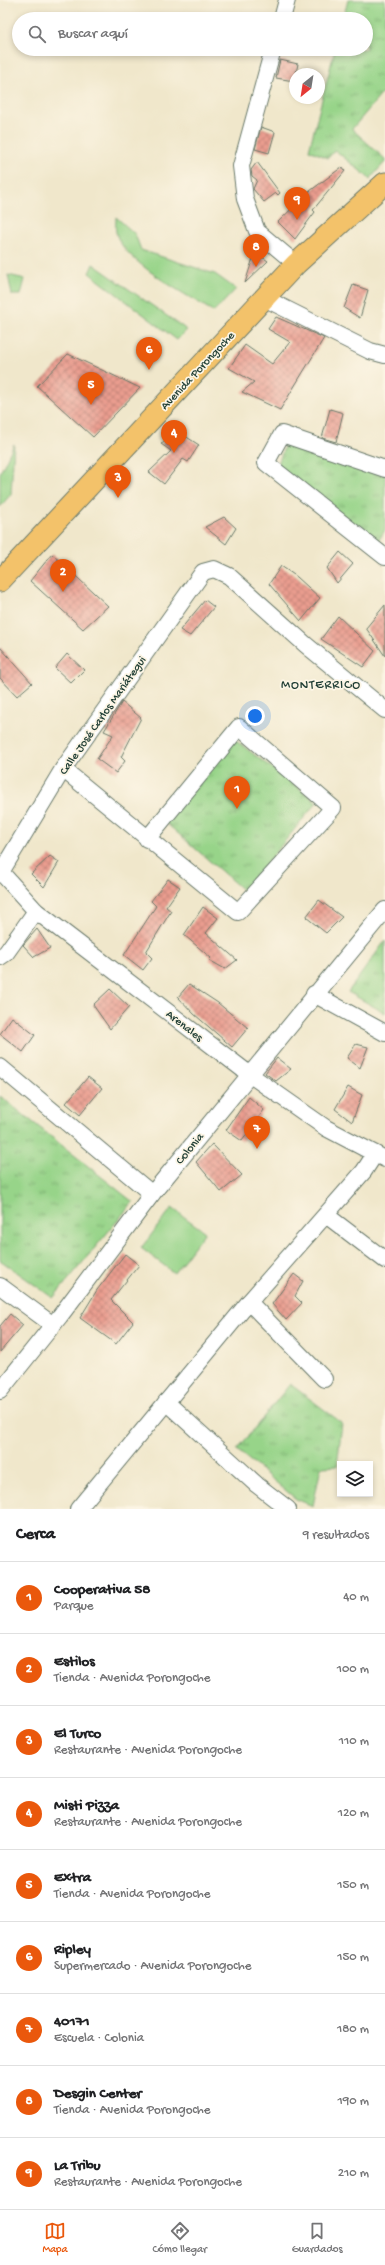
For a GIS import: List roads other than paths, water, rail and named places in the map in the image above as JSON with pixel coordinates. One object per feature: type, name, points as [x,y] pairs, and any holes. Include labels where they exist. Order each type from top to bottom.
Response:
[{"type":"main road","name":"Avenida Porongoche","points":[[0,581],[296,264],[382,189]]},
{"type":"street","points":[[284,12],[287,0]]},
{"type":"street","points":[[271,56],[241,166],[245,199],[257,231],[296,264]]},
{"type":"street","points":[[264,298],[370,351],[385,355]]},
{"type":"street","points":[[385,470],[282,434],[266,463],[385,557]]},
{"type":"street","name":"Calle José Carlos Mariátegui","points":[[0,872],[63,769],[203,572],[214,569],[229,576],[306,645],[385,710]]},
{"type":"street","points":[[63,769],[147,839],[238,912],[333,808],[239,727],[147,839]]},
{"type":"street","name":"Arenales","points":[[0,872],[36,911],[249,1074],[326,1128],[380,1157]]},
{"type":"street","name":"Colonia","points":[[0,1391],[53,1326],[152,1194],[314,994],[385,910]]},
{"type":"street","points":[[0,957],[6,952],[36,911]]},
{"type":"street","points":[[314,994],[385,1033]]},
{"type":"street","points":[[0,1067],[152,1194]]},
{"type":"street","points":[[78,1509],[249,1302],[364,1171],[380,1157]]},
{"type":"street","points":[[326,1215],[385,1260]]},
{"type":"street","points":[[0,1286],[53,1326]]},
{"type":"street","points":[[249,1302],[324,1379]]},
{"type":"street","points":[[166,1402],[257,1485],[288,1509]]},
{"type":"place","name":"La Tribu","points":[[297,220]]},
{"type":"place","name":"Desgin Center","points":[[256,267]]},
{"type":"place","name":"Ripley","points":[[149,370]]},
{"type":"place","name":"Extra","points":[[91,405]]},
{"type":"place","name":"Misti Pizza","points":[[174,453]]},
{"type":"place","name":"El Turco","points":[[118,498]]},
{"type":"place","name":"Estilos","points":[[63,592]]},
{"type":"place","name":"Cooperativa 58","points":[[237,809]]},
{"type":"place","name":"40171","points":[[257,1149]]},
{"type":"district","name":"MONTERRICO","points":[[321,683]]}]
